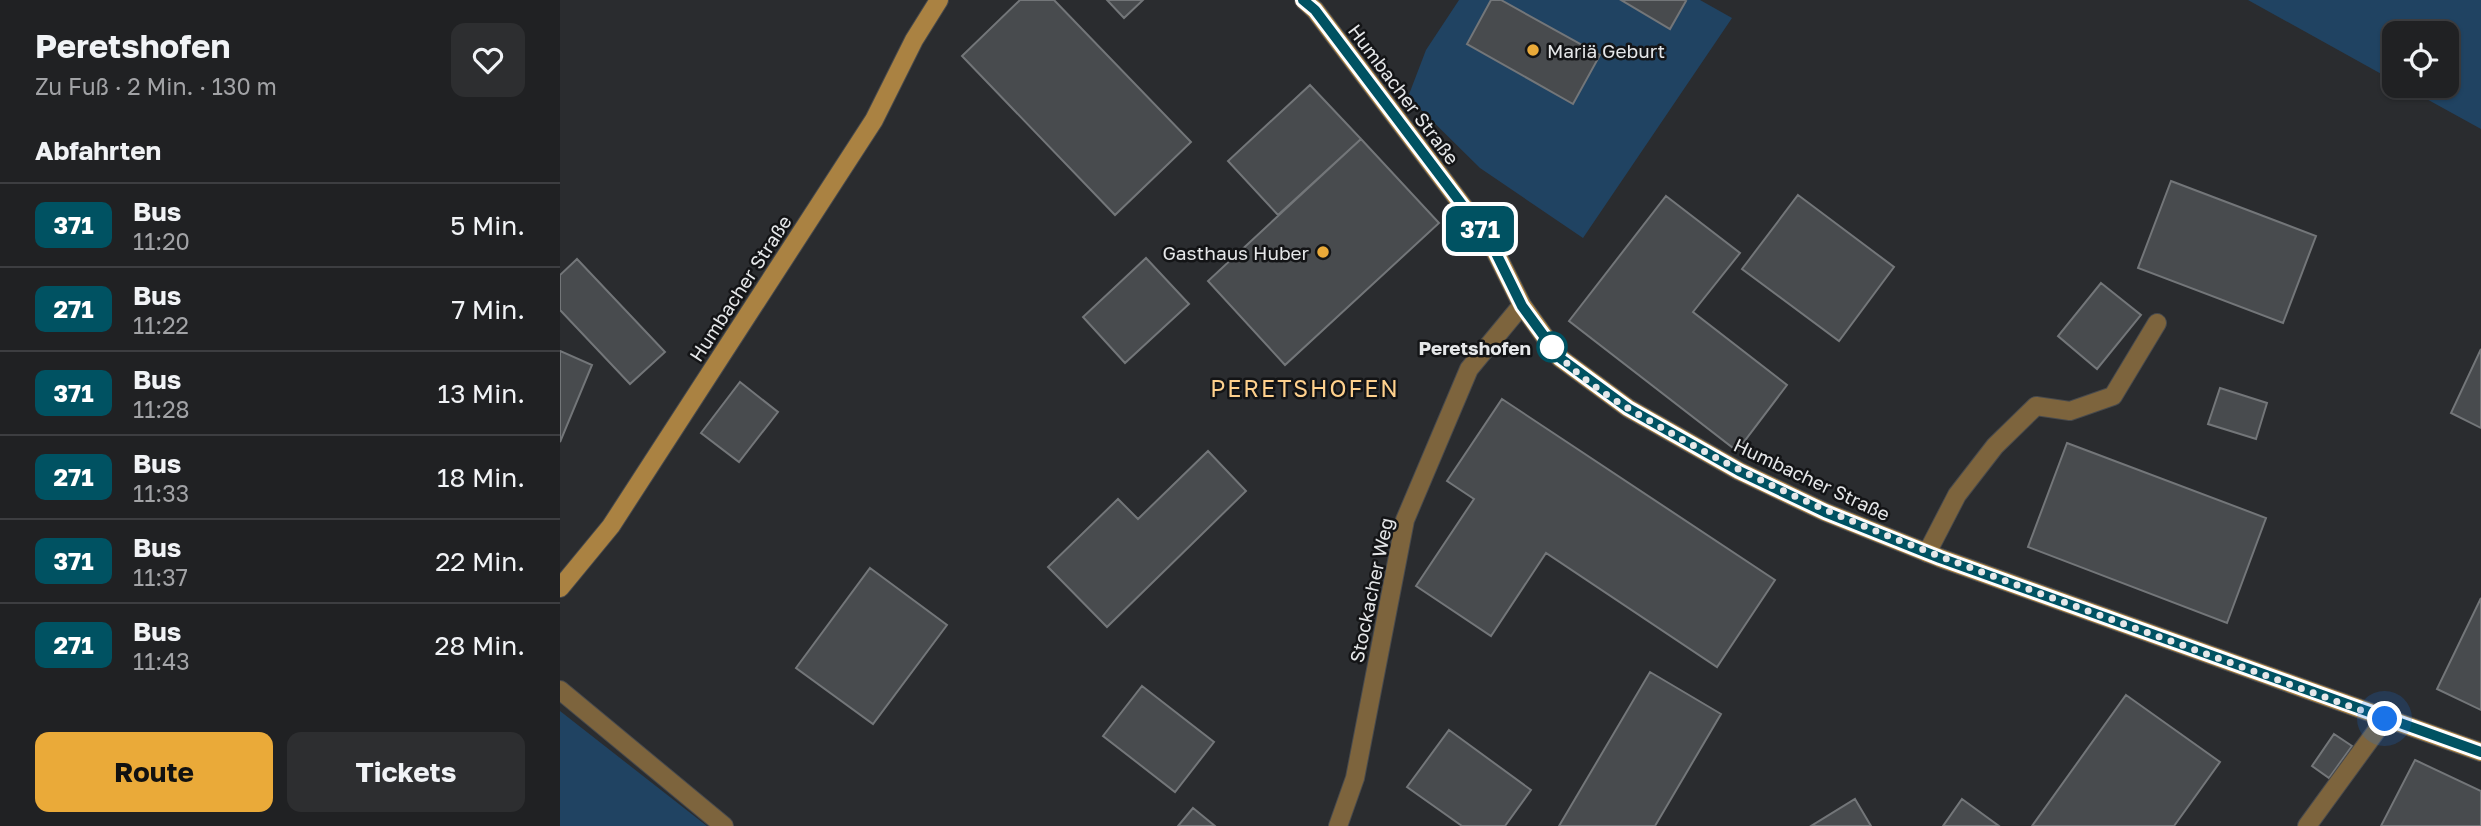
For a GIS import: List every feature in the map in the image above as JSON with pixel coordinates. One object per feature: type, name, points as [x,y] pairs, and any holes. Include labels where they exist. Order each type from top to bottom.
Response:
[{"type":"street","name":"Humbacher Straße","points":[[560,588],[611,526],[867,131],[914,40],[939,0]]},
{"type":"street","name":"Humbacher Straße","points":[[1304,0],[1315,10],[1491,243],[1522,306],[1560,358],[1628,408],[1739,471],[1825,512],[1927,553],[2481,752]]},
{"type":"street","name":"Stockacher Weg","points":[[1338,826],[1355,778],[1405,520],[1469,369],[1522,306]]},
{"type":"street","points":[[1927,553],[1957,495],[1995,446],[2036,406],[2070,411],[2113,396],[2157,323]]},
{"type":"street","points":[[560,690],[724,826]]},
{"type":"street","points":[[2307,826],[2385,719]]},
{"type":"shaded area","points":[[1459,0],[1700,0],[1732,18],[1583,238],[1480,168],[1408,97],[1426,50]]},
{"type":"shaded area","points":[[2248,0],[2481,0],[2481,129],[2425,98],[2459,98],[2459,21],[2382,21],[2382,74]]},
{"type":"shaded area","points":[[560,711],[707,826],[560,826]]},
{"type":"building","points":[[1020,0],[1054,0],[1191,142],[1115,215],[962,56]]},
{"type":"building","points":[[1107,0],[1143,0],[1124,18]]},
{"type":"building","name":"Mariä Geburt","points":[[1491,0],[1501,0],[1600,55],[1573,104],[1467,44]]},
{"type":"building","points":[[1621,0],[1684,0],[1686,1],[1670,29]]},
{"type":"building","points":[[1310,85],[1361,139],[1278,215],[1228,161]]},
{"type":"building","name":"Gasthaus Huber","points":[[1361,139],[1439,223],[1285,365],[1208,281]]},
{"type":"building","points":[[2171,181],[2316,236],[2283,323],[2138,268]]},
{"type":"building","points":[[1798,195],[1894,267],[1839,341],[1742,269]]},
{"type":"building","points":[[1666,196],[1740,253],[1693,312],[1787,385],[1737,451],[1569,321]]},
{"type":"building","points":[[1146,258],[1189,304],[1125,363],[1083,317]]},
{"type":"building","points":[[577,259],[665,352],[630,384],[560,310],[560,275]]},
{"type":"building","points":[[2101,283],[2141,315],[2097,369],[2058,336]]},
{"type":"building","points":[[2481,349],[2481,428],[2451,413]]},
{"type":"building","points":[[560,351],[592,365],[560,442]]},
{"type":"building","points":[[740,382],[778,412],[739,462],[701,433]]},
{"type":"building","points":[[2220,388],[2267,403],[2256,439],[2208,424]]},
{"type":"building","points":[[1502,399],[1775,580],[1717,667],[1546,553],[1491,636],[1416,586],[1474,499],[1447,481]]},
{"type":"building","points":[[2067,443],[2266,518],[2227,623],[2028,547]]},
{"type":"building","points":[[1208,451],[1246,491],[1107,627],[1048,567],[1118,499],[1138,519]]},
{"type":"building","points":[[870,568],[947,625],[873,724],[796,668]]},
{"type":"building","points":[[2481,598],[2481,710],[2437,689]]},
{"type":"building","points":[[1650,672],[1721,714],[1655,826],[1559,826]]},
{"type":"building","points":[[1142,686],[1214,742],[1175,792],[1103,736]]},
{"type":"building","points":[[2126,695],[2220,762],[2174,826],[2032,826]]},
{"type":"building","points":[[1449,730],[1531,790],[1505,826],[1462,826],[1407,787]]},
{"type":"building","points":[[2334,734],[2352,746],[2329,778],[2312,766]]},
{"type":"building","points":[[2415,760],[2481,791],[2481,826],[2381,826]]},
{"type":"building","points":[[1855,799],[1871,826],[1811,826]]},
{"type":"building","points":[[1962,799],[1999,826],[1943,826]]},
{"type":"building","points":[[1193,808],[1215,826],[1178,826]]},
{"type":"bus line","name":"371","points":[[1303,0],[1315,10],[1491,243],[1522,306],[1560,358],[1628,408],[1739,471],[1825,512],[1940,558],[2481,752]]},
{"type":"place","name":"Mariä Geburt","points":[[1533,50]]},
{"type":"place","name":"Gasthaus Huber","points":[[1323,252]]},
{"type":"place","name":"Peretshofen","points":[[1552,347]]},
{"type":"district","name":"PERETSHOFEN","points":[[1305,388]]},
{"type":"route","points":[[1552,347],[1547,341],[1560,358],[1628,408],[1739,471],[1825,512],[1940,558],[2385,719]]}]
